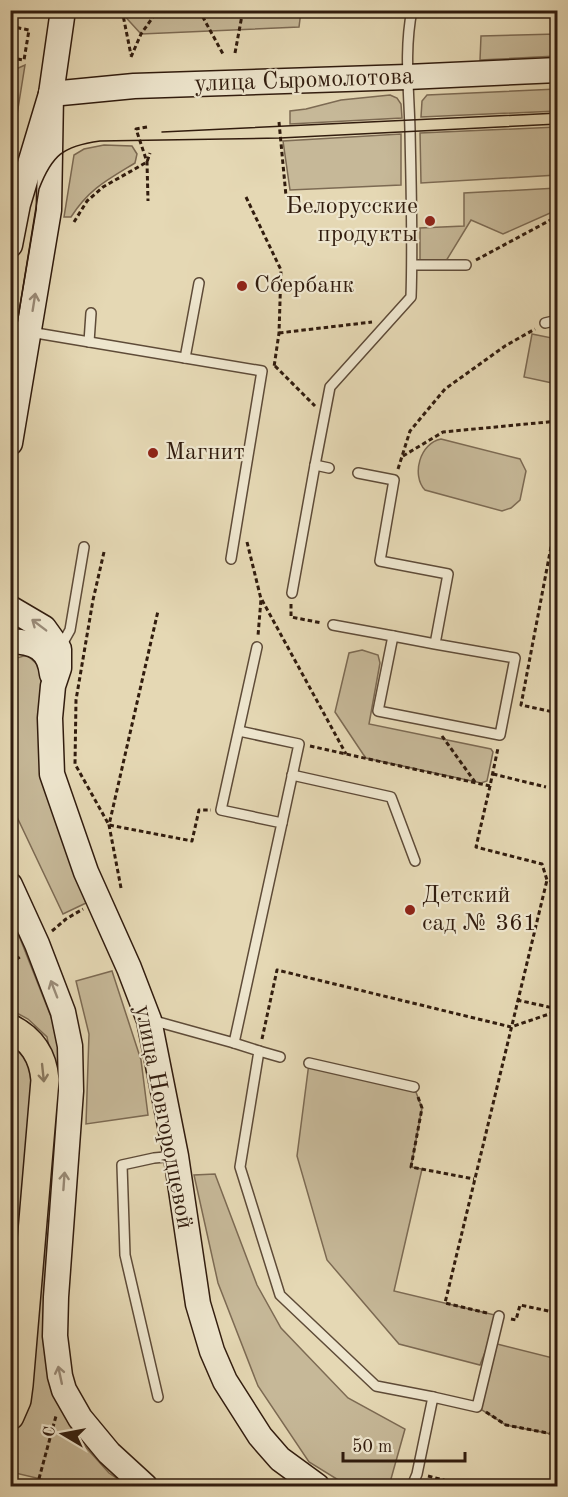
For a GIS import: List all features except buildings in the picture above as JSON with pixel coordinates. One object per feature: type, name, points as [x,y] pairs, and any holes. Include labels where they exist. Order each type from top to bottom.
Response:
[{"type":"main road","points":[[10,1028],[29,1041],[37,1050],[44,1069],[45,1080],[19,1385],[17,1400],[10,1416]]},
{"type":"street","points":[[10,443],[50,210],[51,94],[63,10]]},
{"type":"street","name":"улица Сыромолотова","points":[[51,94],[134,86],[558,70]]},
{"type":"street","points":[[10,245],[18,204],[51,94]]},
{"type":"street","points":[[10,608],[45,628],[59,650]]},
{"type":"street","name":"улица Новгородцевой","points":[[10,641],[39,647],[50,661],[53,686],[50,718],[52,774],[86,872],[129,968],[148,1020],[176,1156],[198,1304],[212,1350],[225,1381],[242,1410],[273,1452],[317,1486]]},
{"type":"street","name":"улица Новгородцевой","points":[[53,686],[59,668],[59,650]]},
{"type":"street","points":[[10,885],[63,1012],[70,1046],[70,1091],[56,1297],[55,1336],[60,1376],[64,1390],[80,1418],[109,1453],[145,1486]]},
{"type":"lane","points":[[331,10],[371,12],[371,10]]},
{"type":"lane","points":[[292,593],[330,387],[411,297],[407,77],[408,33],[412,10]]},
{"type":"lane","points":[[412,265],[466,265]]},
{"type":"lane","points":[[185,358],[199,283]]},
{"type":"lane","points":[[89,342],[91,313]]},
{"type":"lane","points":[[545,323],[558,320]]},
{"type":"lane","points":[[30,332],[262,371],[231,560]]},
{"type":"lane","points":[[315,465],[329,468]]},
{"type":"lane","points":[[358,473],[394,480],[380,561],[448,574],[435,644]]},
{"type":"lane","points":[[59,650],[70,630],[84,548]]},
{"type":"lane","points":[[77,597],[88,599]]},
{"type":"lane","points":[[333,625],[515,658],[500,735],[378,711],[393,636]]},
{"type":"lane","points":[[257,647],[222,810],[282,823]]},
{"type":"lane","points":[[234,1043],[299,744],[239,731]]},
{"type":"lane","points":[[292,776],[391,797],[415,861]]},
{"type":"lane","points":[[148,1020],[280,1057]]},
{"type":"lane","points":[[259,1051],[240,1167],[280,1295],[376,1386],[477,1407],[499,1316]]},
{"type":"lane","points":[[309,1063],[414,1087]]},
{"type":"lane","points":[[158,1397],[125,1255],[122,1165],[176,1156]]},
{"type":"lane","points":[[412,1486],[417,1474],[433,1397]]},
{"type":"path","points":[[122,10],[131,57],[141,34],[158,10]]},
{"type":"path","points":[[199,10],[223,54]]},
{"type":"path","points":[[235,53],[243,10]]},
{"type":"path","points":[[10,58],[24,60],[29,30],[14,27]]},
{"type":"path","points":[[279,122],[286,196]]},
{"type":"path","points":[[147,127],[136,129],[147,162],[148,201]]},
{"type":"path","points":[[74,222],[87,201],[103,187],[147,162],[150,153]]},
{"type":"path","points":[[466,265],[558,216]]},
{"type":"path","points":[[279,333],[391,319]]},
{"type":"path","points":[[394,480],[410,431],[445,389],[505,346],[545,323]]},
{"type":"path","points":[[274,366],[324,416]]},
{"type":"path","points":[[401,457],[443,432],[558,421]]},
{"type":"path","points":[[558,510],[521,705],[558,713]]},
{"type":"path","points":[[104,552],[93,600],[76,700],[75,764],[109,825],[121,888]]},
{"type":"path","points":[[292,593],[291,617],[333,625]]},
{"type":"path","points":[[261,599],[346,754]]},
{"type":"path","points":[[109,825],[158,611]]},
{"type":"path","points":[[433,722],[476,783]]},
{"type":"path","points":[[500,735],[476,847],[542,864],[546,880],[445,1303],[516,1320],[520,1305],[558,1313]]},
{"type":"path","points":[[299,744],[490,786]]},
{"type":"path","points":[[493,774],[544,786],[557,794]]},
{"type":"path","points":[[109,825],[192,841],[199,810],[222,810]]},
{"type":"path","points":[[546,880],[558,883]]},
{"type":"path","points":[[36,944],[66,919],[98,900]]},
{"type":"path","points":[[259,1051],[277,970],[510,1027],[558,1010]]},
{"type":"path","points":[[517,1000],[558,1010]]},
{"type":"path","points":[[414,1087],[422,1108],[411,1167],[474,1179]]},
{"type":"path","points":[[37,1486],[64,1390]]},
{"type":"path","points":[[477,1407],[506,1425],[558,1435]]},
{"type":"path","points":[[417,1474],[466,1486]]},
{"type":"shaded area","points":[[120,11],[301,11],[299,27],[141,34]]},
{"type":"shaded area","points":[[557,34],[557,56],[480,60],[481,36]]},
{"type":"shaded area","points":[[25,65],[11,152],[11,105],[16,69]]},
{"type":"shaded area","points":[[557,89],[557,111],[421,117],[422,101],[427,95]]},
{"type":"shaded area","points":[[390,95],[397,98],[401,104],[402,118],[290,124],[290,111],[341,100]]},
{"type":"shaded area","points":[[557,127],[557,175],[421,183],[420,133]]},
{"type":"shaded area","points":[[401,134],[401,185],[290,190],[283,141]]},
{"type":"shaded area","points":[[104,145],[132,146],[137,154],[135,163],[92,192],[71,217],[64,217],[74,155],[84,149]]},
{"type":"shaded area","points":[[557,188],[557,210],[503,234],[471,220],[446,261],[420,261],[420,228],[464,226],[464,193]]},
{"type":"shaded area","points":[[532,334],[557,339],[557,384],[524,377]]},
{"type":"shaded area","points":[[441,439],[520,459],[526,471],[520,500],[511,508],[502,511],[425,490],[419,476],[420,460],[428,447]]},
{"type":"shaded area","points":[[362,650],[378,655],[380,663],[369,724],[491,749],[493,752],[487,781],[481,783],[366,758],[335,712],[349,653]]},
{"type":"shaded area","points":[[27,655],[42,669],[40,771],[86,903],[63,914],[17,817],[11,789],[10,660]]},
{"type":"shaded area","points":[[10,913],[59,1037],[63,1058],[54,1387],[73,1433],[109,1473],[128,1486],[70,1486],[11,1472],[11,1432],[24,1409],[53,1068],[47,1037],[28,1019],[11,1010]]},
{"type":"shaded area","points":[[112,971],[141,1060],[148,1115],[86,1124],[89,1034],[76,981]]},
{"type":"shaded area","points":[[11,1038],[28,1055],[33,1082],[11,1320]]},
{"type":"shaded area","points":[[309,1063],[414,1087],[422,1108],[411,1167],[422,1169],[394,1291],[499,1316],[480,1365],[399,1344],[327,1260],[297,1156]]},
{"type":"shaded area","points":[[215,1174],[257,1285],[281,1328],[348,1398],[405,1429],[389,1486],[348,1486],[309,1462],[258,1386],[218,1283],[194,1175]]},
{"type":"shaded area","points":[[493,1343],[557,1359],[557,1435],[506,1425],[477,1407]]},
{"type":"tram line","points":[[162,132],[558,113]]},
{"type":"tram line","points":[[10,367],[39,189],[54,160],[68,149],[100,141],[280,138],[558,124]]},
{"type":"place","name":"Белорусские продукты","points":[[430,221]]},
{"type":"place","name":"Сбербанк","points":[[242,286]]},
{"type":"place","name":"Магнит","points":[[153,453]]},
{"type":"place","name":"Детский сад № 361","points":[[410,910]]}]
